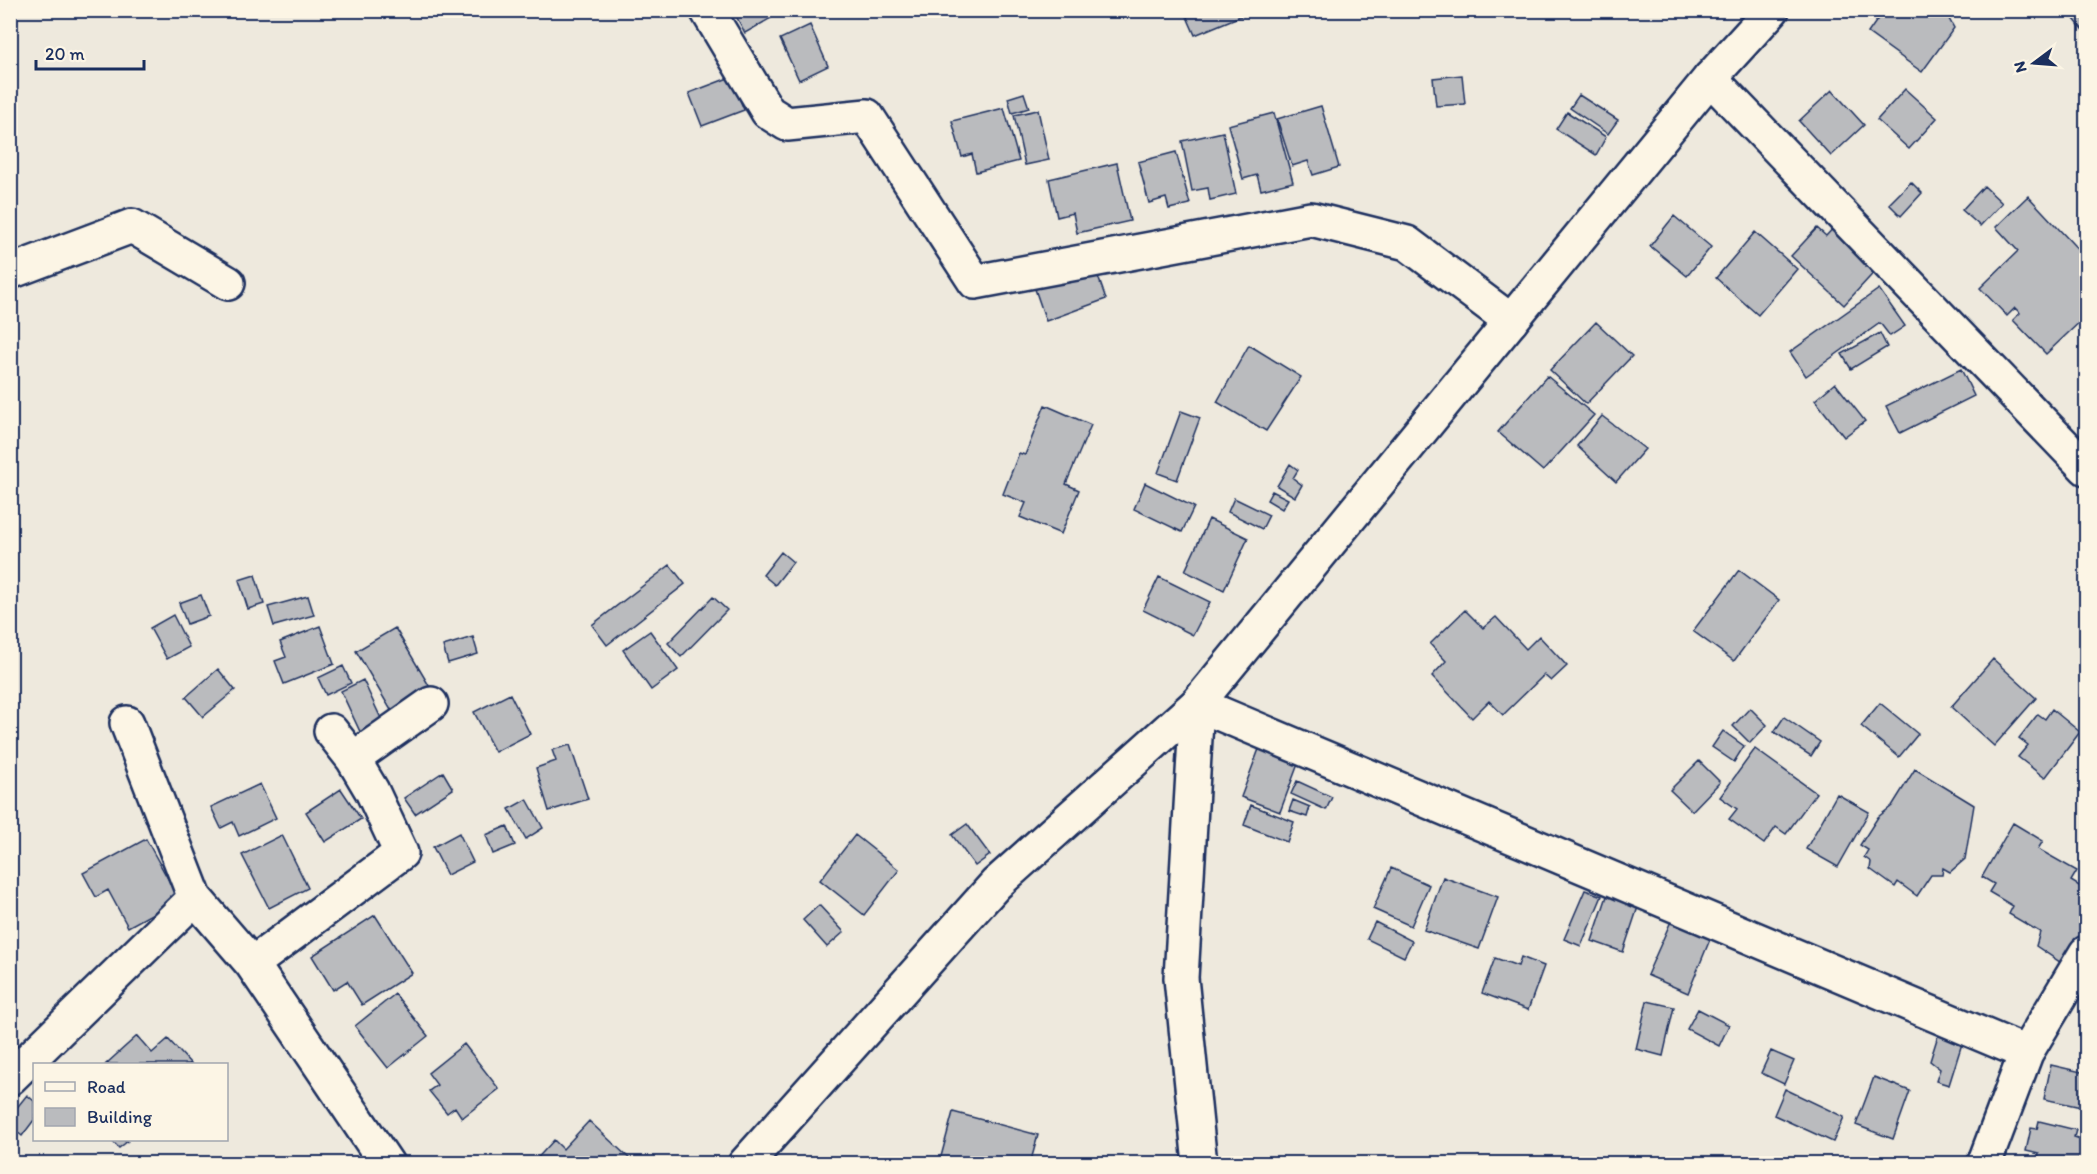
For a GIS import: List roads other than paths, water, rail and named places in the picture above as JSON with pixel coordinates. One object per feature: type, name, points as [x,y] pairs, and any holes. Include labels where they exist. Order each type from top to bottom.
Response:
[{"type":"street","points":[[707,10],[768,112],[787,124],[867,116],[975,282],[1311,219],[1407,243],[1511,321]]},
{"type":"street","points":[[745,1164],[996,884],[1197,704],[1710,78],[1772,10]]},
{"type":"street","points":[[1710,78],[2086,468]]},
{"type":"street","points":[[10,272],[132,226],[228,283]]},
{"type":"street","points":[[353,759],[431,704]]},
{"type":"street","points":[[1197,704],[2026,1053]]},
{"type":"street","points":[[1197,704],[1181,978],[1200,1164]]},
{"type":"street","points":[[128,723],[195,898],[252,964],[387,1164]]},
{"type":"street","points":[[252,964],[401,853],[372,791],[353,759],[331,731]]},
{"type":"street","points":[[10,1078],[195,898]]},
{"type":"street","points":[[1984,1164],[2026,1053],[2086,953]]}]
